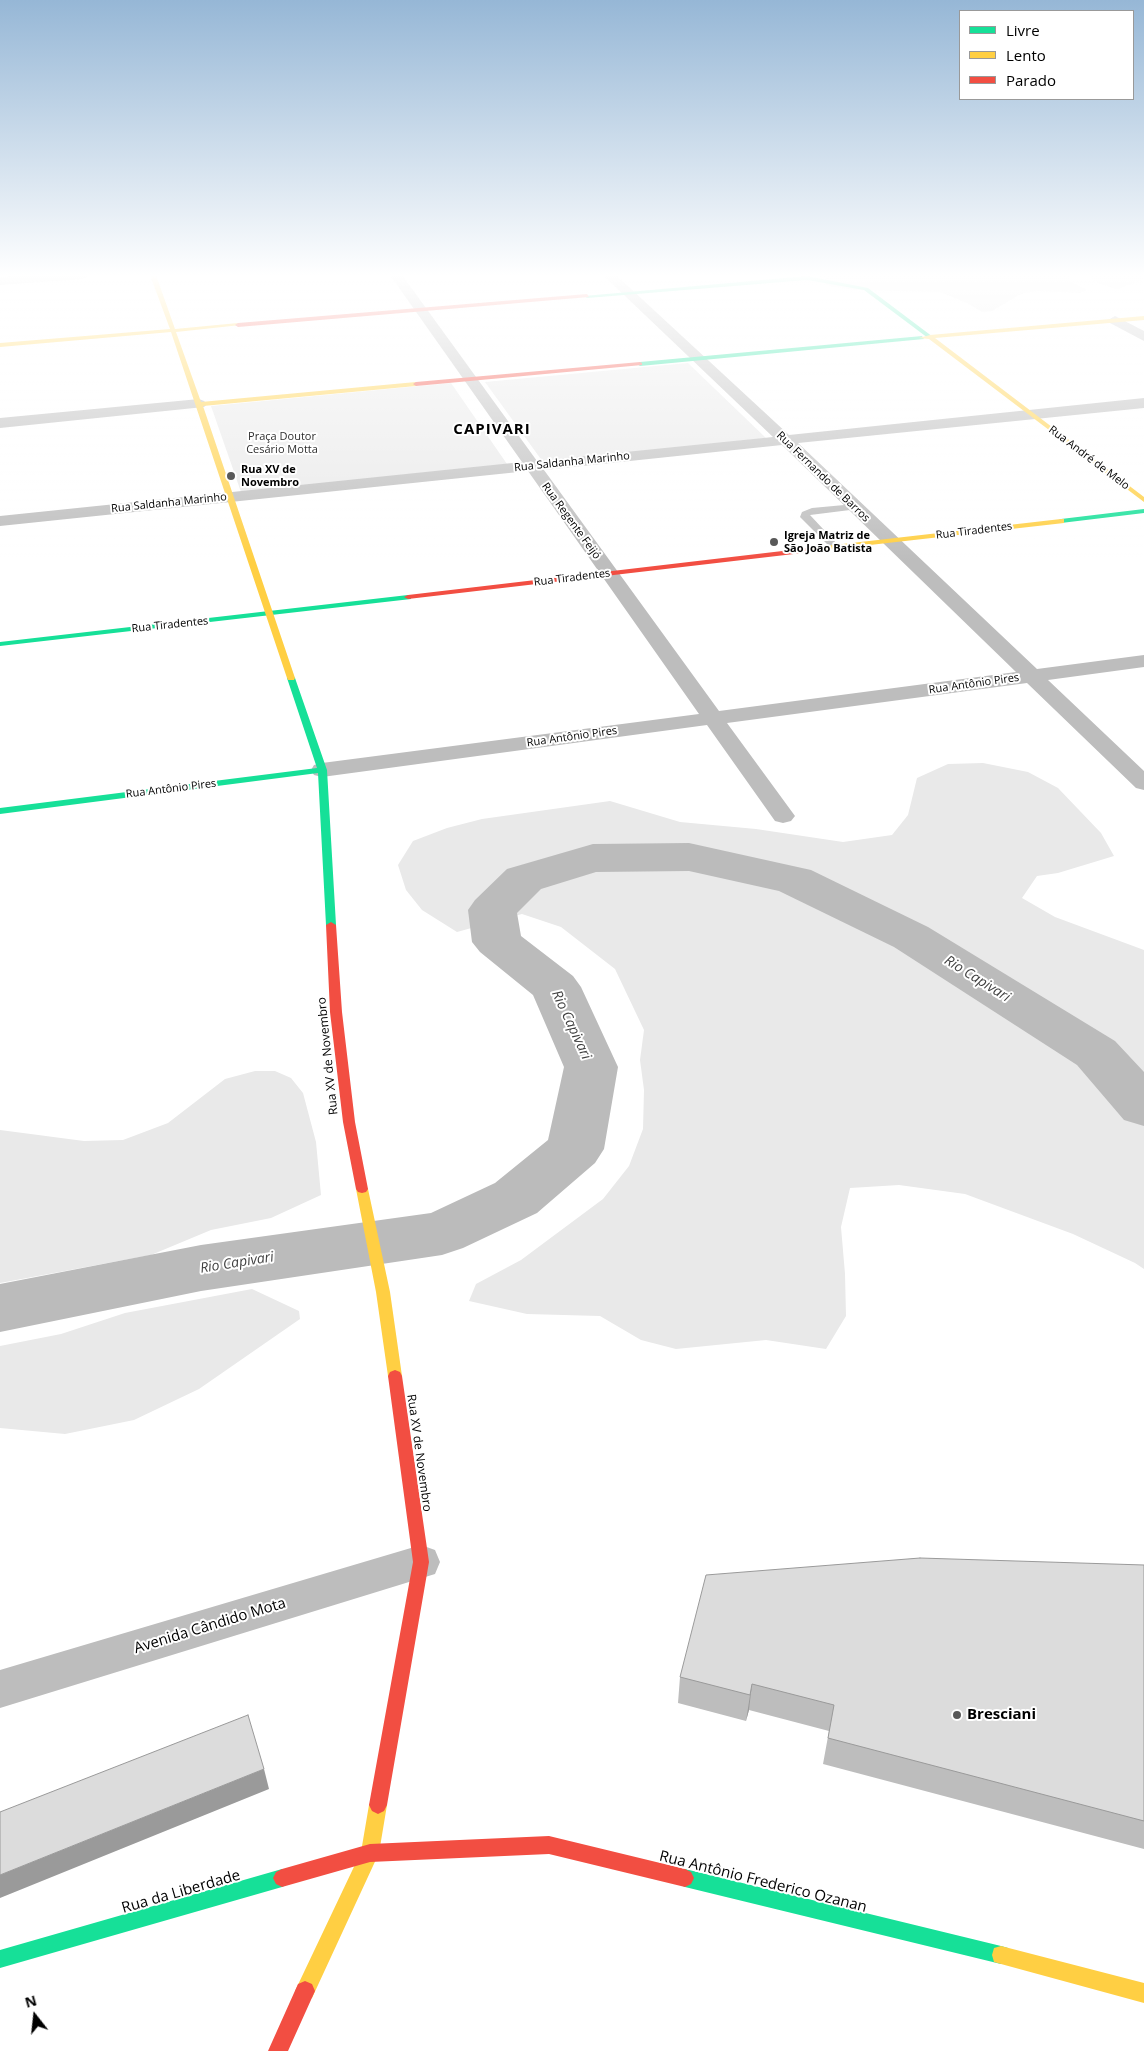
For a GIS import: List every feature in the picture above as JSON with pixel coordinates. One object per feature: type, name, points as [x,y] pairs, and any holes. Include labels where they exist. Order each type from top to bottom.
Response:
[{"type":"main road","name":"Rua XV de Novembro","points":[[186,371],[322,770],[336,1012],[349,1122],[383,1292],[421,1562],[370,1853],[278,2051]]},
{"type":"main road","points":[[199,404],[562,371]]},
{"type":"main road","name":"Rua André de Melo","points":[[974,371],[1144,500]]},
{"type":"main road","name":"Rua Tiradentes","points":[[0,644],[1144,511]]},
{"type":"main road","name":"Rua Antônio Pires","points":[[0,811],[322,770]]},
{"type":"main road","name":"Rua Antônio Frederico Ozanan","points":[[370,1853],[548,1845],[922,1935],[1144,1993]]},
{"type":"main road","name":"Rua da Liberdade","points":[[0,1959],[370,1853]]},
{"type":"street","name":"Rua Regente Feijó","points":[[466,371],[782,816]]},
{"type":"street","name":"Rua Fernando de Barros","points":[[713,371],[1144,783]]},
{"type":"street","name":"Rua Saldanha Marinho","points":[[0,520],[1144,402]]},
{"type":"street","points":[[0,423],[199,404]]},
{"type":"street","name":"Rua Antônio Pires","points":[[322,770],[1144,661]]},
{"type":"street","name":"Avenida Cândido Mota","points":[[0,1689],[421,1562]]},
{"type":"lane","points":[[835,547],[806,518],[805,514],[812,511],[855,507]]},
{"type":"green space","points":[[606,371],[696,371],[766,438],[543,462],[485,382]]},
{"type":"green space","name":"Praça Doutor Cesário Motta","points":[[451,383],[507,464],[241,492],[211,406]]},
{"type":"green space","points":[[983,763],[1028,772],[1058,788],[1101,833],[1114,856],[1058,873],[1037,876],[1022,898],[1055,917],[1144,950],[1144,1269],[1073,1234],[965,1194],[899,1185],[850,1188],[841,1227],[846,1316],[826,1349],[766,1340],[676,1349],[641,1340],[600,1316],[527,1314],[469,1301],[476,1284],[521,1260],[603,1199],[629,1166],[643,1129],[644,1090],[640,1060],[644,1030],[615,969],[561,927],[522,914],[457,932],[422,910],[406,890],[398,865],[413,841],[447,828],[482,819],[610,801],[680,822],[756,829],[843,842],[892,835],[908,815],[917,778],[948,764]]},
{"type":"green space","points":[[255,1071],[275,1071],[291,1078],[303,1093],[316,1142],[321,1195],[271,1218],[211,1230],[151,1255],[0,1283],[0,1130],[84,1141],[123,1140],[168,1123],[225,1079]]},
{"type":"green space","points":[[252,1289],[299,1311],[300,1319],[199,1389],[134,1420],[65,1434],[0,1428],[0,1346],[61,1334],[125,1313]]},
{"type":"building","name":"Bresciani","points":[[920,1558],[1144,1565],[1144,1821],[828,1738],[834,1705],[752,1684],[750,1695],[680,1677],[706,1575]]},
{"type":"building","points":[[248,1715],[264,1769],[0,1875],[0,1812]]},
{"type":"waterway","name":"Rio Capivari","points":[[0,1308],[201,1268],[442,1233],[516,1198],[575,1149],[591,1067],[555,987],[497,942],[492,910],[524,879],[593,858],[689,857],[794,880],[911,937],[1096,1053],[1144,1107]]},
{"type":"traffic: fast","points":[[1061,521],[1144,511]]},
{"type":"traffic: fast","points":[[0,644],[408,597]]},
{"type":"traffic: fast","points":[[291,678],[322,770],[331,925]]},
{"type":"traffic: fast","points":[[0,811],[322,770]]},
{"type":"traffic: fast","points":[[0,1959],[282,1878]]},
{"type":"traffic: fast","points":[[685,1878],[1001,1955]]},
{"type":"traffic: slow","points":[[187,371],[199,404],[416,384]]},
{"type":"traffic: slow","points":[[974,371],[1144,500]]},
{"type":"traffic: slow","points":[[199,404],[291,678]]},
{"type":"traffic: slow","points":[[808,550],[1061,521]]},
{"type":"traffic: slow","points":[[362,1189],[383,1292],[395,1376]]},
{"type":"traffic: slow","points":[[305,1991],[370,1853],[378,1805]]},
{"type":"traffic: slow","points":[[1001,1955],[1144,1993]]},
{"type":"traffic: jam","points":[[416,384],[565,371]]},
{"type":"traffic: jam","points":[[408,597],[808,550]]},
{"type":"traffic: jam","points":[[331,925],[336,1012],[349,1122],[362,1189]]},
{"type":"traffic: jam","points":[[378,1805],[421,1562],[395,1376]]},
{"type":"traffic: jam","points":[[282,1878],[370,1853],[549,1845],[685,1878]]},
{"type":"traffic: jam","points":[[278,2051],[305,1991]]},
{"type":"place","name":"Rua XV de Novembro","points":[[231,476]]},
{"type":"place","name":"Igreja Matriz de São João Batista","points":[[774,542]]},
{"type":"place","name":"Bresciani","points":[[957,1715]]},
{"type":"district","name":"CAPIVARI","points":[[492,430]]}]
